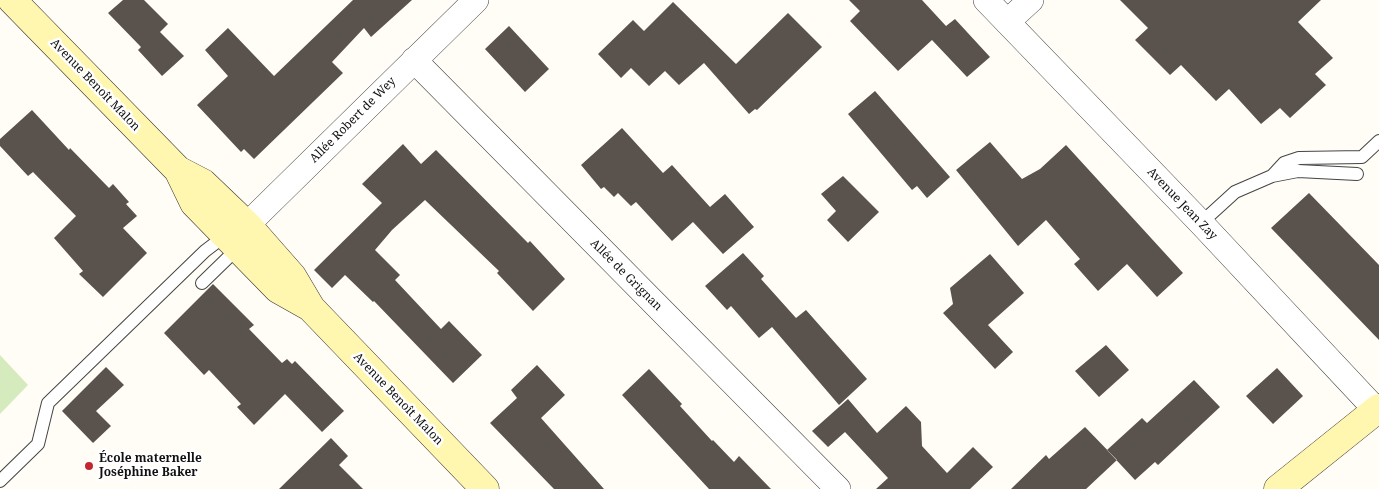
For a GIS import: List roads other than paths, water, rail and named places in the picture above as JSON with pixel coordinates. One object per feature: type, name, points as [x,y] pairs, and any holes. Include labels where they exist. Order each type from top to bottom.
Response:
[{"type":"main road","name":"Avenue Benoît Malon","points":[[12,0],[178,170],[203,183],[236,238],[292,276],[311,308],[485,489]]},
{"type":"main road","points":[[1278,489],[1378,411]]},
{"type":"street","name":"Allée Robert de Wey","points":[[236,238],[259,213],[476,0]]},
{"type":"street","name":"Avenue Jean Zay","points":[[986,0],[1201,223],[1378,411]]},
{"type":"street","points":[[1007,22],[1031,0]]},
{"type":"street","name":"Allée de Grignan","points":[[414,60],[838,489]]},
{"type":"lane","points":[[1272,176],[1284,163],[1299,158],[1362,157],[1379,141]]},
{"type":"lane","points":[[1201,223],[1235,192],[1272,176],[1298,171],[1357,174]]},
{"type":"lane","points":[[202,283],[236,238]]},
{"type":"lane","points":[[0,481],[38,444],[48,403],[205,251],[236,238]]},
{"type":"place","name":"École maternelle Joséphine Baker","points":[[89,466]]}]
